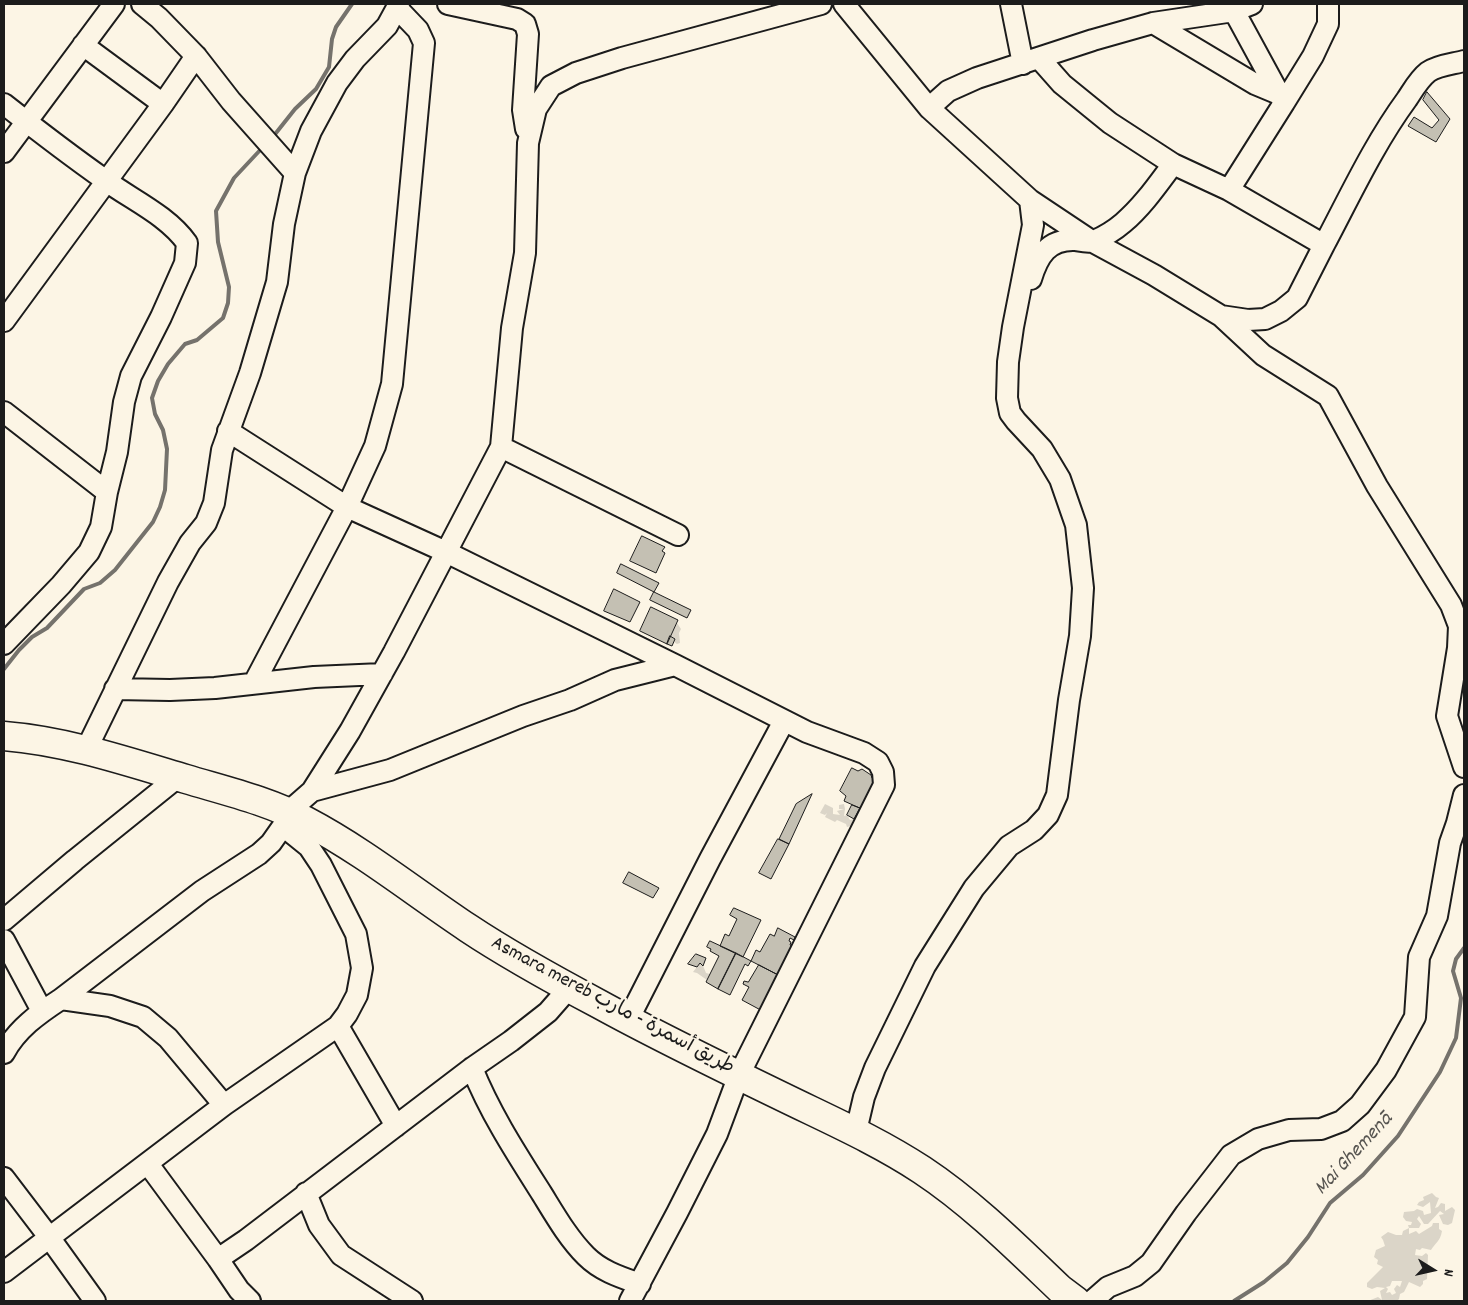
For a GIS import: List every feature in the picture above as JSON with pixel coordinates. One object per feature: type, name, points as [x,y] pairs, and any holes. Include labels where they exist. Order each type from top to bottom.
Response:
[{"type":"highway","name":"Asmara mereb طريق أسمرة - مارب","points":[[4,736],[51,741],[178,777],[286,819],[323,830],[507,953],[628,1020],[856,1131],[922,1170],[958,1195],[1060,1289],[1076,1301]]},
{"type":"street","points":[[4,152],[114,4]]},
{"type":"street","points":[[142,4],[159,18],[196,56],[231,101],[295,173]]},
{"type":"street","points":[[4,1053],[24,1026],[42,1011],[61,999],[202,891],[259,854],[272,843],[286,819],[312,791],[350,731],[501,448],[512,328],[524,253],[528,143],[523,110],[528,34],[525,24],[517,19],[448,4]]},
{"type":"street","points":[[528,143],[536,109],[552,86],[576,73],[821,4]]},
{"type":"street","points":[[844,4],[929,108],[1030,200],[1093,242],[1154,275],[1221,316],[1263,354],[1328,396],[1376,486],[1451,605],[1460,626],[1447,716],[1464,767]]},
{"type":"street","points":[[1011,4],[1031,61],[1110,123],[1173,164],[1230,190],[1324,245]]},
{"type":"street","points":[[1230,190],[1281,99],[1313,56],[1328,24],[1328,4]]},
{"type":"street","points":[[86,750],[168,582],[190,543],[206,524],[214,503],[222,450],[250,373],[277,282],[284,224],[295,173],[311,131],[337,83],[355,59],[387,26],[398,6],[418,30],[424,43],[392,384],[375,446],[347,507],[254,683]]},
{"type":"street","points":[[929,108],[948,91],[977,78],[1093,40],[1153,23],[1239,6],[1281,99]]},
{"type":"street","points":[[1153,23],[1281,99]]},
{"type":"street","points":[[83,45],[163,104]]},
{"type":"street","points":[[4,321],[196,56]]},
{"type":"street","points":[[1221,316],[1248,320],[1265,319],[1281,311],[1297,298],[1363,171],[1397,113],[1428,72],[1464,61]]},
{"type":"street","points":[[4,104],[106,181],[163,219],[179,232],[187,243],[184,263],[177,281],[161,318],[131,376],[124,402],[117,452],[101,527],[89,552],[61,585],[4,644]]},
{"type":"street","points":[[1006,398],[1024,333],[1031,280],[1036,262],[1045,250],[1055,243],[1072,240],[1093,242],[1123,223],[1154,191],[1173,164]]},
{"type":"street","points":[[856,1131],[864,1097],[875,1068],[925,966],[974,888],[1009,846],[1034,830],[1048,815],[1057,795],[1069,700],[1080,636],[1083,588],[1076,525],[1060,479],[1042,449],[1010,413],[1006,398],[1008,362],[1013,327],[1033,225],[1030,200]]},
{"type":"street","points":[[4,412],[107,492]]},
{"type":"street","points":[[228,431],[347,507],[446,552],[806,732],[864,753],[878,762],[883,772],[884,785],[739,1075],[717,1134],[630,1301]]},
{"type":"street","points":[[501,448],[678,534]]},
{"type":"street","points":[[312,791],[390,770],[522,716],[570,700],[615,680],[675,665]]},
{"type":"street","points":[[116,689],[170,690],[215,688],[314,677],[382,674]]},
{"type":"street","points":[[628,1020],[710,859],[784,721]]},
{"type":"street","points":[[4,920],[178,777]]},
{"type":"street","points":[[1092,1301],[1108,1287],[1135,1276],[1151,1263],[1186,1213],[1231,1155],[1258,1139],[1289,1130],[1321,1129],[1342,1121],[1360,1105],[1386,1070],[1416,1017],[1419,957],[1437,916],[1450,843],[1464,794]]},
{"type":"street","points":[[4,1272],[224,1105],[338,1026],[347,1014],[357,995],[362,968],[356,934],[321,865],[286,819]]},
{"type":"street","points":[[4,940],[42,1011]]},
{"type":"street","points":[[218,1259],[246,1240],[472,1068],[511,1041],[548,1012],[569,988]]},
{"type":"street","points":[[61,999],[110,1006],[143,1017],[168,1038],[224,1105]]},
{"type":"street","points":[[338,1026],[396,1126]]},
{"type":"street","points":[[472,1068],[484,1098],[509,1143],[565,1229],[587,1256],[608,1272],[640,1284]]},
{"type":"street","points":[[148,1164],[239,1290],[250,1301]]},
{"type":"street","points":[[4,1178],[50,1237],[95,1301]]},
{"type":"street","points":[[306,1193],[320,1225],[341,1255],[412,1301]]},
{"type":"shaded area","points":[[677,623],[681,629],[679,633],[680,643],[677,644],[674,642],[675,639],[670,636]]},
{"type":"shaded area","points":[[825,804],[833,808],[833,814],[840,815],[837,811],[844,809],[839,809],[839,805],[844,804],[845,809],[844,816],[847,815],[850,820],[854,819],[852,822],[854,823],[855,818],[858,818],[858,824],[847,827],[846,824],[837,820],[835,822],[825,817],[827,813],[825,815],[820,813]]},
{"type":"shaded area","points":[[702,963],[706,973],[710,974],[707,980],[693,972]]},
{"type":"shaded area","points":[[1432,1193],[1439,1198],[1435,1208],[1441,1203],[1445,1204],[1445,1211],[1452,1207],[1455,1210],[1452,1223],[1448,1225],[1443,1224],[1439,1215],[1444,1214],[1440,1211],[1428,1224],[1424,1224],[1419,1216],[1417,1219],[1421,1224],[1419,1228],[1409,1228],[1408,1225],[1411,1225],[1412,1222],[1406,1221],[1403,1217],[1404,1212],[1417,1209],[1423,1211],[1424,1215],[1431,1213],[1430,1202],[1423,1207],[1417,1205],[1424,1200],[1423,1197]]},
{"type":"shaded area","points":[[1433,1223],[1439,1223],[1439,1229],[1442,1231],[1441,1235],[1431,1250],[1416,1249],[1415,1255],[1422,1256],[1426,1253],[1428,1255],[1427,1279],[1423,1281],[1420,1287],[1409,1282],[1397,1301],[1368,1301],[1378,1297],[1382,1300],[1380,1291],[1385,1288],[1377,1287],[1372,1289],[1367,1287],[1367,1283],[1383,1267],[1377,1264],[1378,1260],[1374,1257],[1376,1250],[1385,1246],[1381,1237],[1388,1232],[1402,1235],[1403,1231],[1409,1228],[1409,1234],[1416,1231],[1419,1234],[1432,1226]],"holes":[[[1392,1281],[1402,1281],[1400,1287],[1397,1285],[1394,1289],[1396,1293],[1392,1295],[1390,1292],[1386,1293],[1388,1289],[1386,1287],[1390,1286]]]},
{"type":"building","points":[[1427,92],[1450,119],[1436,142],[1408,126],[1414,117],[1432,128],[1439,120],[1423,100]]},
{"type":"building","points":[[642,536],[665,547],[662,551],[665,553],[656,573],[630,561]]},
{"type":"building","points":[[621,564],[659,583],[654,592],[617,573]]},
{"type":"building","points":[[614,589],[640,602],[630,622],[604,611]]},
{"type":"building","points":[[654,592],[691,610],[687,618],[650,600]]},
{"type":"building","points":[[651,607],[678,620],[667,644],[640,631]]},
{"type":"building","points":[[670,636],[675,639],[672,646],[667,644]]},
{"type":"building","points":[[852,768],[858,771],[862,769],[877,780],[864,810],[844,801],[846,796],[840,791]]},
{"type":"building","points":[[812,794],[789,844],[779,839],[796,804]]},
{"type":"building","points":[[852,805],[860,808],[854,819],[847,815]]},
{"type":"building","points":[[778,839],[789,844],[771,879],[759,873]]},
{"type":"building","points":[[629,872],[659,888],[653,898],[623,883]]},
{"type":"building","points":[[734,908],[761,920],[743,957],[720,946],[725,934],[729,936],[737,919],[730,915]]},
{"type":"building","points":[[778,928],[795,937],[794,940],[790,938],[790,945],[798,949],[784,978],[751,961],[756,950],[760,952],[770,934],[774,936]]},
{"type":"building","points":[[710,941],[736,953],[718,989],[706,982],[719,956],[707,947]]},
{"type":"building","points":[[736,953],[751,961],[748,966],[745,964],[730,995],[718,989]]},
{"type":"building","points":[[696,954],[706,958],[703,966],[700,963],[697,967],[688,964]]},
{"type":"building","points":[[759,965],[784,978],[768,1014],[742,1000],[749,987],[743,984],[744,981],[748,982]]},
{"type":"waterway","points":[[272,138],[295,109],[316,89],[329,67],[332,39],[336,27],[352,4]]},
{"type":"waterway","points":[[4,669],[19,650],[32,637],[47,628],[84,589],[100,583],[115,570],[153,522],[165,490],[167,449],[163,430],[155,414],[152,398],[158,381],[168,364],[185,344],[197,340],[223,318],[228,303],[229,287],[218,242],[216,211],[234,178],[263,147]]},
{"type":"waterway","name":"Mai Ghemenā","points":[[1234,1301],[1264,1282],[1287,1263],[1308,1237],[1330,1203],[1363,1175],[1398,1136],[1440,1072],[1456,1038],[1461,998],[1453,971],[1456,959],[1464,948]]}]
